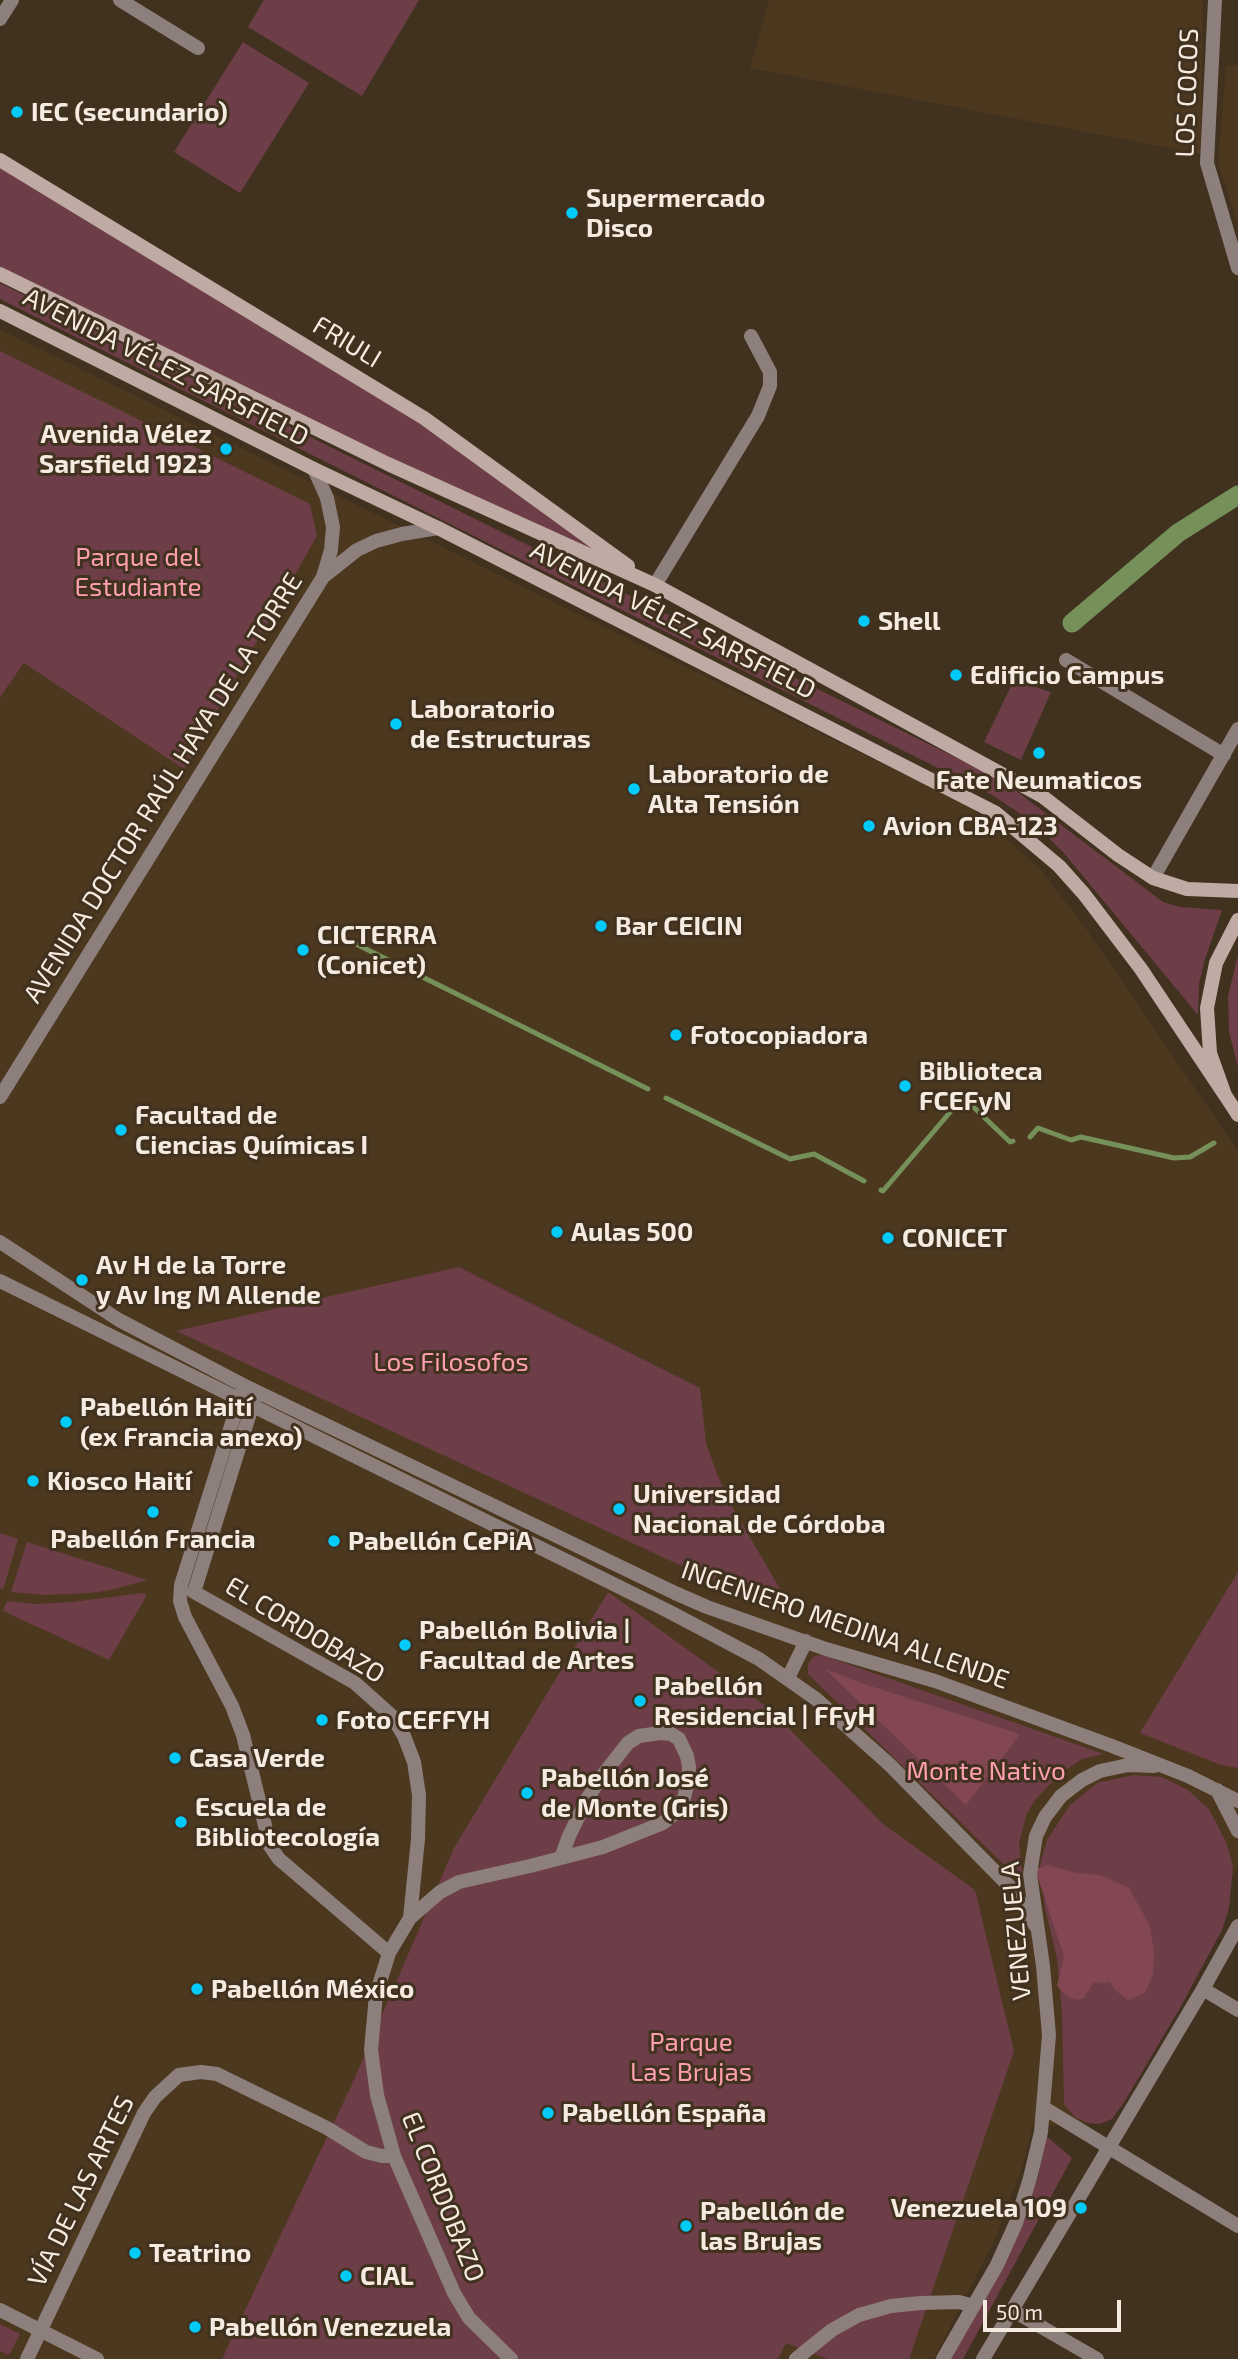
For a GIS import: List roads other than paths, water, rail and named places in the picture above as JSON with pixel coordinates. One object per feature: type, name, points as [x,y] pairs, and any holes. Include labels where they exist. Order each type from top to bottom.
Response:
[{"type":"main road","name":"FRIULI","points":[[0,160],[424,418],[655,585]]},
{"type":"main road","name":"AVENIDA VÉLEZ SARSFIELD","points":[[0,274],[388,464],[655,585],[1042,796],[1118,855],[1153,878],[1187,890],[1238,891]]},
{"type":"main road","name":"AVENIDA VÉLEZ SARSFIELD","points":[[0,311],[314,469],[438,528],[996,813],[1059,866],[1084,894],[1141,970],[1225,1095]]},
{"type":"main road","points":[[1238,920],[1216,963],[1207,1008],[1210,1053],[1225,1095],[1238,1115]]},
{"type":"street","points":[[0,19],[12,0]]},
{"type":"street","points":[[120,0],[198,48]]},
{"type":"street","name":"LOS COCOS","points":[[1215,0],[1207,163],[1238,268]]},
{"type":"street","points":[[655,585],[758,416],[770,386],[770,372],[751,336]]},
{"type":"street","name":"AVENIDA DOCTOR RAÚL HAYA DE LA TORRE","points":[[0,1097],[323,577],[331,550],[333,527],[327,498],[314,469]]},
{"type":"street","name":"AVENIDA DOCTOR RAÚL HAYA DE LA TORRE","points":[[323,577],[357,550],[376,541],[438,528]]},
{"type":"street","points":[[1066,660],[1224,755]]},
{"type":"street","points":[[1153,878],[1238,729]]},
{"type":"street","name":"INGENIERO MEDINA ALLENDE","points":[[0,1242],[119,1320],[250,1388],[675,1593],[806,1641],[934,1681],[1166,1766],[1238,1801]]},
{"type":"street","name":"INGENIERO MEDINA ALLENDE","points":[[0,1282],[668,1611],[759,1659],[816,1699],[881,1757],[1012,1889],[1037,1928]]},
{"type":"street","name":"EL CORDOBAZO","points":[[250,1388],[188,1588],[180,1601],[232,1706],[243,1735],[270,1846],[279,1858],[389,1953]]},
{"type":"street","name":"EL CORDOBAZO","points":[[188,1588],[355,1683],[391,1716],[404,1736],[414,1762],[419,1795],[418,1839],[410,1918],[389,1953],[376,1995],[371,2050],[377,2095],[394,2156],[454,2293],[469,2318],[511,2359]]},
{"type":"street","points":[[788,1678],[806,1641]]},
{"type":"street","points":[[410,1918],[440,1892],[458,1882],[561,1858],[625,1839],[663,1823],[683,1801],[689,1767],[679,1739],[671,1734],[660,1733],[639,1736],[628,1743],[601,1776],[587,1799],[561,1858]]},
{"type":"street","name":"VENEZUELA","points":[[974,2306],[1016,2223],[1030,2178],[1044,2108],[1049,2035],[1033,1904],[1031,1860],[1036,1836],[1045,1817],[1061,1796],[1082,1780],[1100,1771],[1128,1765],[1166,1766]]},
{"type":"street","points":[[1216,1789],[1238,1794]]},
{"type":"street","points":[[1216,1789],[1238,1831]]},
{"type":"street","points":[[983,2359],[1238,1926]]},
{"type":"street","points":[[1203,1989],[1238,2010]]},
{"type":"street","name":"VÍA DE LAS ARTES","points":[[27,2359],[144,2113],[155,2096],[179,2075],[201,2072],[217,2074],[327,2128],[366,2152],[394,2156]]},
{"type":"street","points":[[1044,2108],[1238,2226]]},
{"type":"street","points":[[796,2359],[832,2330],[859,2315],[891,2306],[921,2303],[959,2302],[974,2306],[943,2359]]},
{"type":"street","points":[[1013,2309],[1097,2359]]},
{"type":"street","points":[[0,2310],[97,2359]]},
{"type":"waterway","points":[[1072,623],[1178,533],[1238,495]]},
{"type":"waterway","points":[[356,944],[648,1089]]},
{"type":"waterway","points":[[881,1190],[883,1191],[963,1097],[1010,1142],[1013,1141]]},
{"type":"waterway","points":[[666,1098],[790,1159],[814,1154],[864,1181]]},
{"type":"waterway","points":[[1030,1137],[1038,1128],[1071,1140],[1081,1137],[1174,1158],[1190,1157],[1214,1143]]},
{"type":"place","name":"IEC (secundario)","points":[[17,112]]},
{"type":"place","name":"Supermercado Disco","points":[[572,213]]},
{"type":"place","name":"Avenida Vélez Sarsfield 1923","points":[[226,449]]},
{"type":"place","name":"Shell","points":[[864,621]]},
{"type":"place","name":"Edificio Campus","points":[[956,675]]},
{"type":"place","name":"Laboratorio de Estructuras","points":[[396,724]]},
{"type":"place","name":"Fate Neumaticos","points":[[1039,753]]},
{"type":"place","name":"Laboratorio de Alta Tensión","points":[[634,789]]},
{"type":"place","name":"Avion CBA-123","points":[[869,826]]},
{"type":"place","name":"Bar CEICIN","points":[[601,926]]},
{"type":"place","name":"CICTERRA (Conicet)","points":[[303,950]]},
{"type":"place","name":"Fotocopiadora","points":[[676,1035]]},
{"type":"place","name":"Biblioteca FCEFyN","points":[[905,1086]]},
{"type":"place","name":"Facultad de Ciencias Químicas I","points":[[121,1130]]},
{"type":"place","name":"Aulas 500","points":[[557,1232]]},
{"type":"place","name":"CONICET","points":[[888,1238]]},
{"type":"place","name":"Av H de la Torre y Av Ing M Allende","points":[[82,1280]]},
{"type":"place","name":"Pabellón Haití (ex Francia anexo)","points":[[66,1422]]},
{"type":"place","name":"Kiosco Haití","points":[[33,1481]]},
{"type":"place","name":"Universidad Nacional de Córdoba","points":[[619,1509]]},
{"type":"place","name":"Pabellón Francia","points":[[153,1512]]},
{"type":"place","name":"Pabellón CePiA","points":[[334,1541]]},
{"type":"place","name":"Pabellón Bolivia | Facultad de Artes","points":[[405,1645]]},
{"type":"place","name":"Pabellón Residencial | FFyH","points":[[640,1701]]},
{"type":"place","name":"Foto CEFFYH","points":[[322,1720]]},
{"type":"place","name":"Casa Verde","points":[[175,1758]]},
{"type":"place","name":"Pabellón José de Monte (Gris)","points":[[527,1793]]},
{"type":"place","name":"Escuela de Bibliotecología","points":[[181,1822]]},
{"type":"place","name":"Pabellón México","points":[[197,1989]]},
{"type":"place","name":"Pabellón España","points":[[548,2113]]},
{"type":"place","name":"Venezuela 109","points":[[1081,2208]]},
{"type":"place","name":"Pabellón de las Brujas","points":[[686,2226]]},
{"type":"place","name":"Teatrino","points":[[135,2253]]},
{"type":"place","name":"CIAL","points":[[346,2276]]},
{"type":"place","name":"Pabellón Venezuela","points":[[195,2327]]},
{"type":"park label","name":"Parque del Estudiante","points":[[138,572]]},
{"type":"park label","name":"Los Filosofos","points":[[451,1362]]},
{"type":"park label","name":"Monte Nativo","points":[[986,1771]]},
{"type":"park label","name":"Parque Las Brujas","points":[[691,2057]]}]
